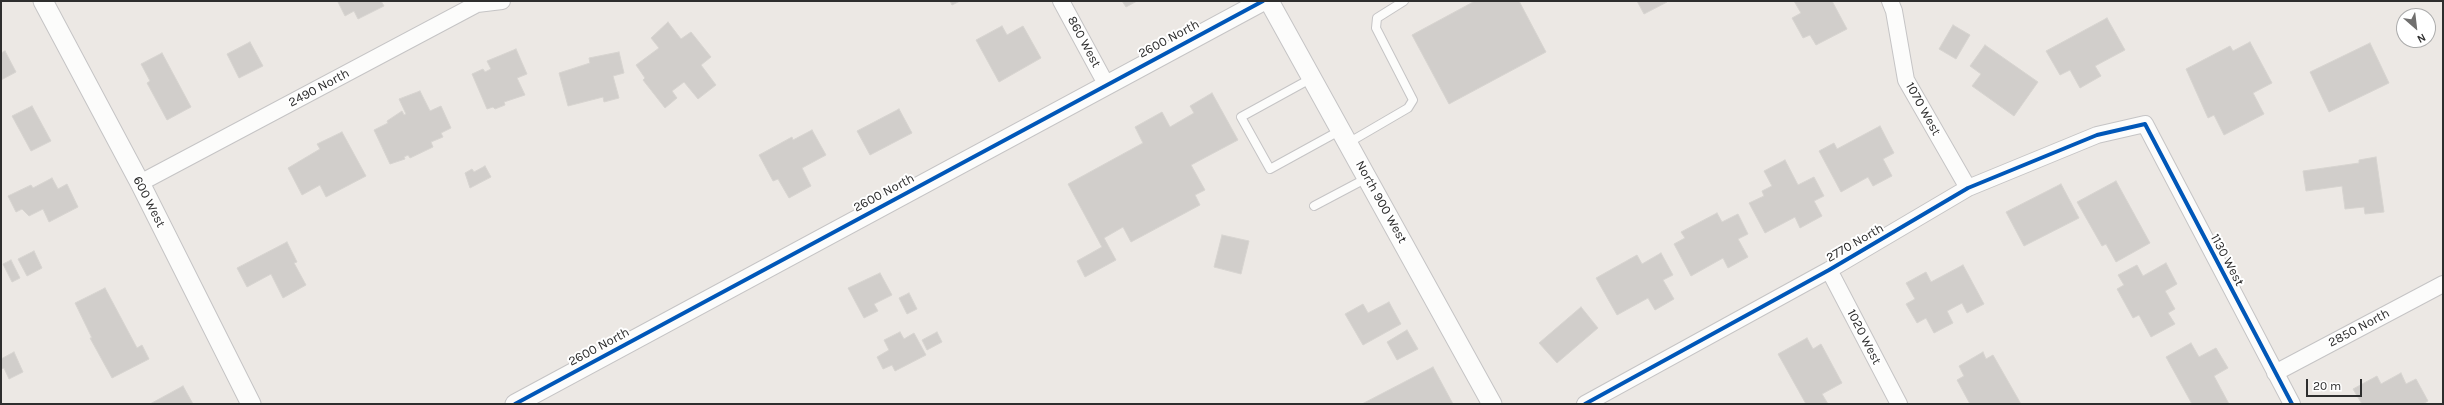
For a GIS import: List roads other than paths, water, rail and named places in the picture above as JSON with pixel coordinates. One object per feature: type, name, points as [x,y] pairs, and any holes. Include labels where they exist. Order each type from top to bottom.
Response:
[{"type":"street","name":"600 West","points":[[43,1],[140,183],[251,404]]},
{"type":"street","name":"2490 North","points":[[140,183],[476,3],[502,1]]},
{"type":"street","name":"860 West","points":[[1061,1],[1106,84]]},
{"type":"street","name":"2600 North","points":[[515,404],[1106,84],[1263,1]]},
{"type":"street","name":"North 900 West","points":[[1269,1],[1492,404]]},
{"type":"street","name":"1070 West","points":[[1890,1],[1894,10],[1906,80],[1968,188]]},
{"type":"street","name":"2770 North","points":[[1585,404],[1829,270],[1968,188],[2097,135],[2145,124]]},
{"type":"street","name":"1130 West","points":[[2145,124],[2292,404]]},
{"type":"street","name":"1020 West","points":[[1829,270],[1899,404]]},
{"type":"street","name":"2850 North","points":[[2275,373],[2443,284]]},
{"type":"lane","points":[[1312,78],[1241,117],[1270,169],[1408,108],[1413,100],[1376,28],[1377,18],[1404,1]]},
{"type":"lane","points":[[1314,206],[1367,178]]}]
